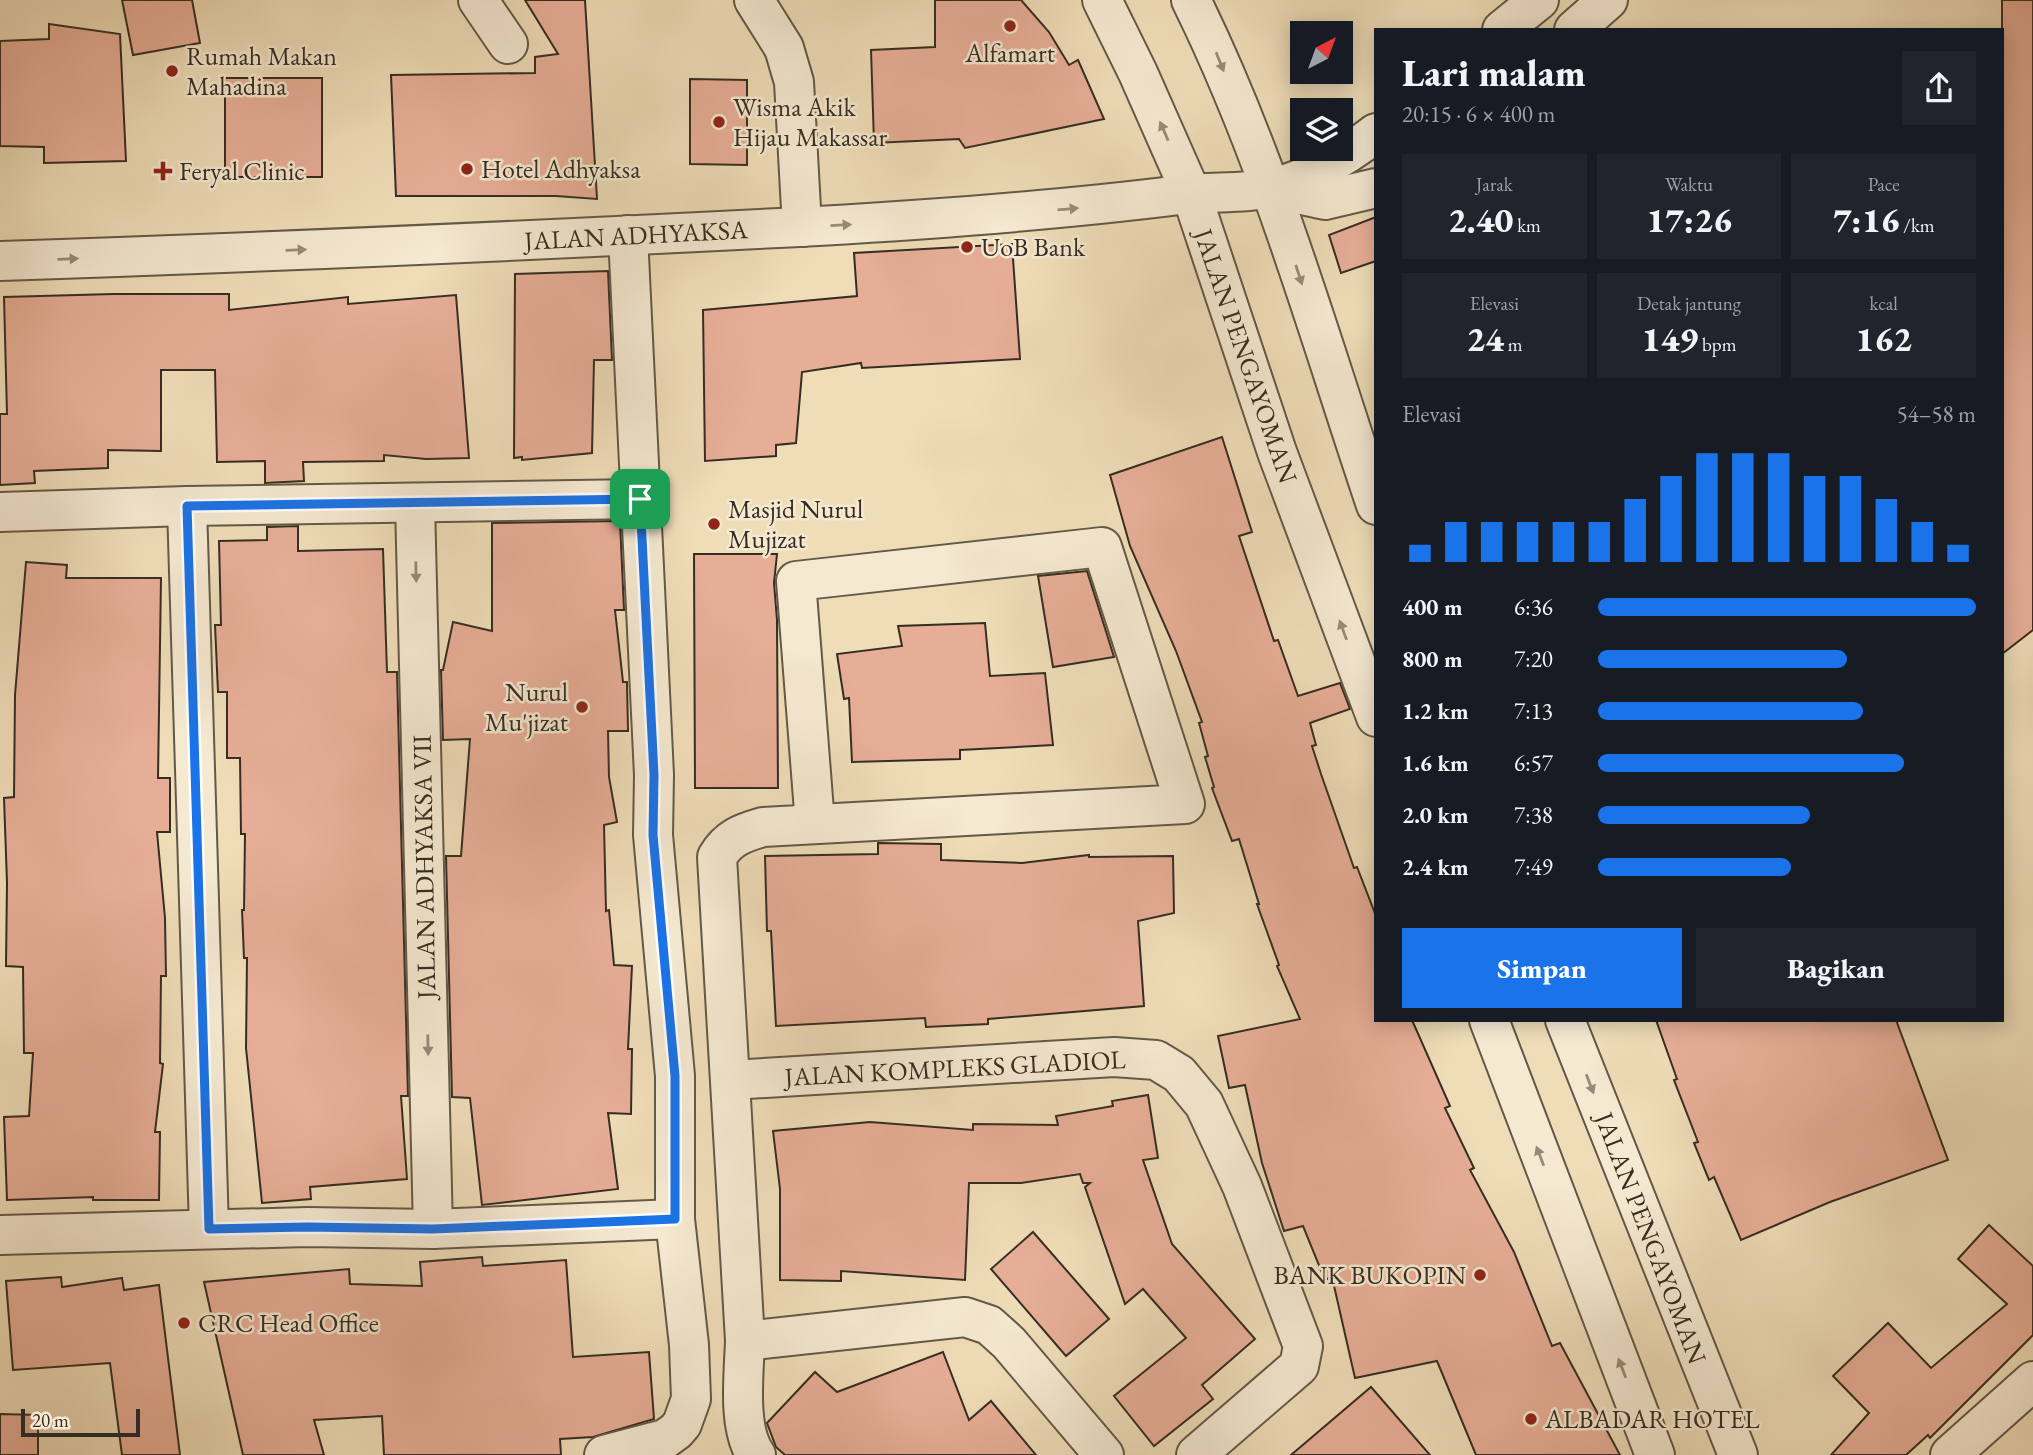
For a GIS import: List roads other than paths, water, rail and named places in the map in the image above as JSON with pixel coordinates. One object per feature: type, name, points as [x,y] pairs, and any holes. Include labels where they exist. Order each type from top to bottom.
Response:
[{"type":"street","points":[[478,0],[509,44]]},
{"type":"street","points":[[754,0],[784,48],[794,82],[802,227]]},
{"type":"street","name":"JALAN PENGAYOMAN","points":[[1102,0],[1138,73],[1191,193],[1277,452],[1374,712]]},
{"type":"street","points":[[1191,0],[1214,47],[1270,188],[1374,499]]},
{"type":"street","points":[[1504,28],[1539,0]]},
{"type":"street","points":[[1576,28],[1608,0]]},
{"type":"street","name":"JALAN ADHYAKSA","points":[[0,261],[802,227],[947,219],[1074,208],[1191,193],[1270,188],[1302,178],[1374,134]]},
{"type":"street","name":"JALAN ADHYAKSA","points":[[1270,188],[1325,200],[1374,188]]},
{"type":"street","points":[[604,1455],[665,1439],[677,1432],[688,1412],[691,1399],[689,1345],[675,1219],[675,1076],[653,835],[654,775],[628,235]]},
{"type":"street","points":[[0,512],[187,506],[640,499]]},
{"type":"street","name":"JALAN ADHYAKSA VII","points":[[415,504],[433,1229]]},
{"type":"street","points":[[187,506],[209,1229]]},
{"type":"street","points":[[756,1455],[746,1423],[743,1379],[745,1341],[717,857],[725,843],[742,832],[763,827],[1185,804],[1102,547],[796,581],[814,824]]},
{"type":"street","points":[[1490,1022],[1655,1455]]},
{"type":"street","name":"JALAN PENGAYOMAN","points":[[1566,1022],[1738,1455]]},
{"type":"street","name":"JALAN KOMPLEKS GLADIOL","points":[[731,1080],[1114,1056],[1156,1060],[1179,1074],[1204,1104],[1242,1186],[1303,1346],[1298,1366],[1196,1455]]},
{"type":"street","points":[[0,1235],[308,1227],[433,1229],[675,1219]]},
{"type":"street","points":[[745,1341],[965,1317],[989,1325],[1009,1343],[1104,1455]]},
{"type":"street","points":[[1950,1455],[2033,1381]]},
{"type":"place","name":"Alfamart","points":[[1010,26]]},
{"type":"place","name":"Rumah Makan Mahadina","points":[[172,71]]},
{"type":"place","name":"Wisma Akik Hijau Makassar","points":[[719,122]]},
{"type":"place","name":"Hotel Adhyaksa","points":[[467,169]]},
{"type":"place","name":"Feryal Clinic","points":[[163,171]]},
{"type":"place","name":"UoB Bank","points":[[967,247]]},
{"type":"place","name":"Masjid Nurul Mujizat","points":[[714,524]]},
{"type":"place","name":"Nurul Mu'jizat","points":[[582,707]]},
{"type":"place","name":"BANK BUKOPIN","points":[[1480,1275]]},
{"type":"place","name":"CRC Head Office","points":[[184,1323]]},
{"type":"place","name":"ALBADAR HOTEL","points":[[1531,1419]]}]
